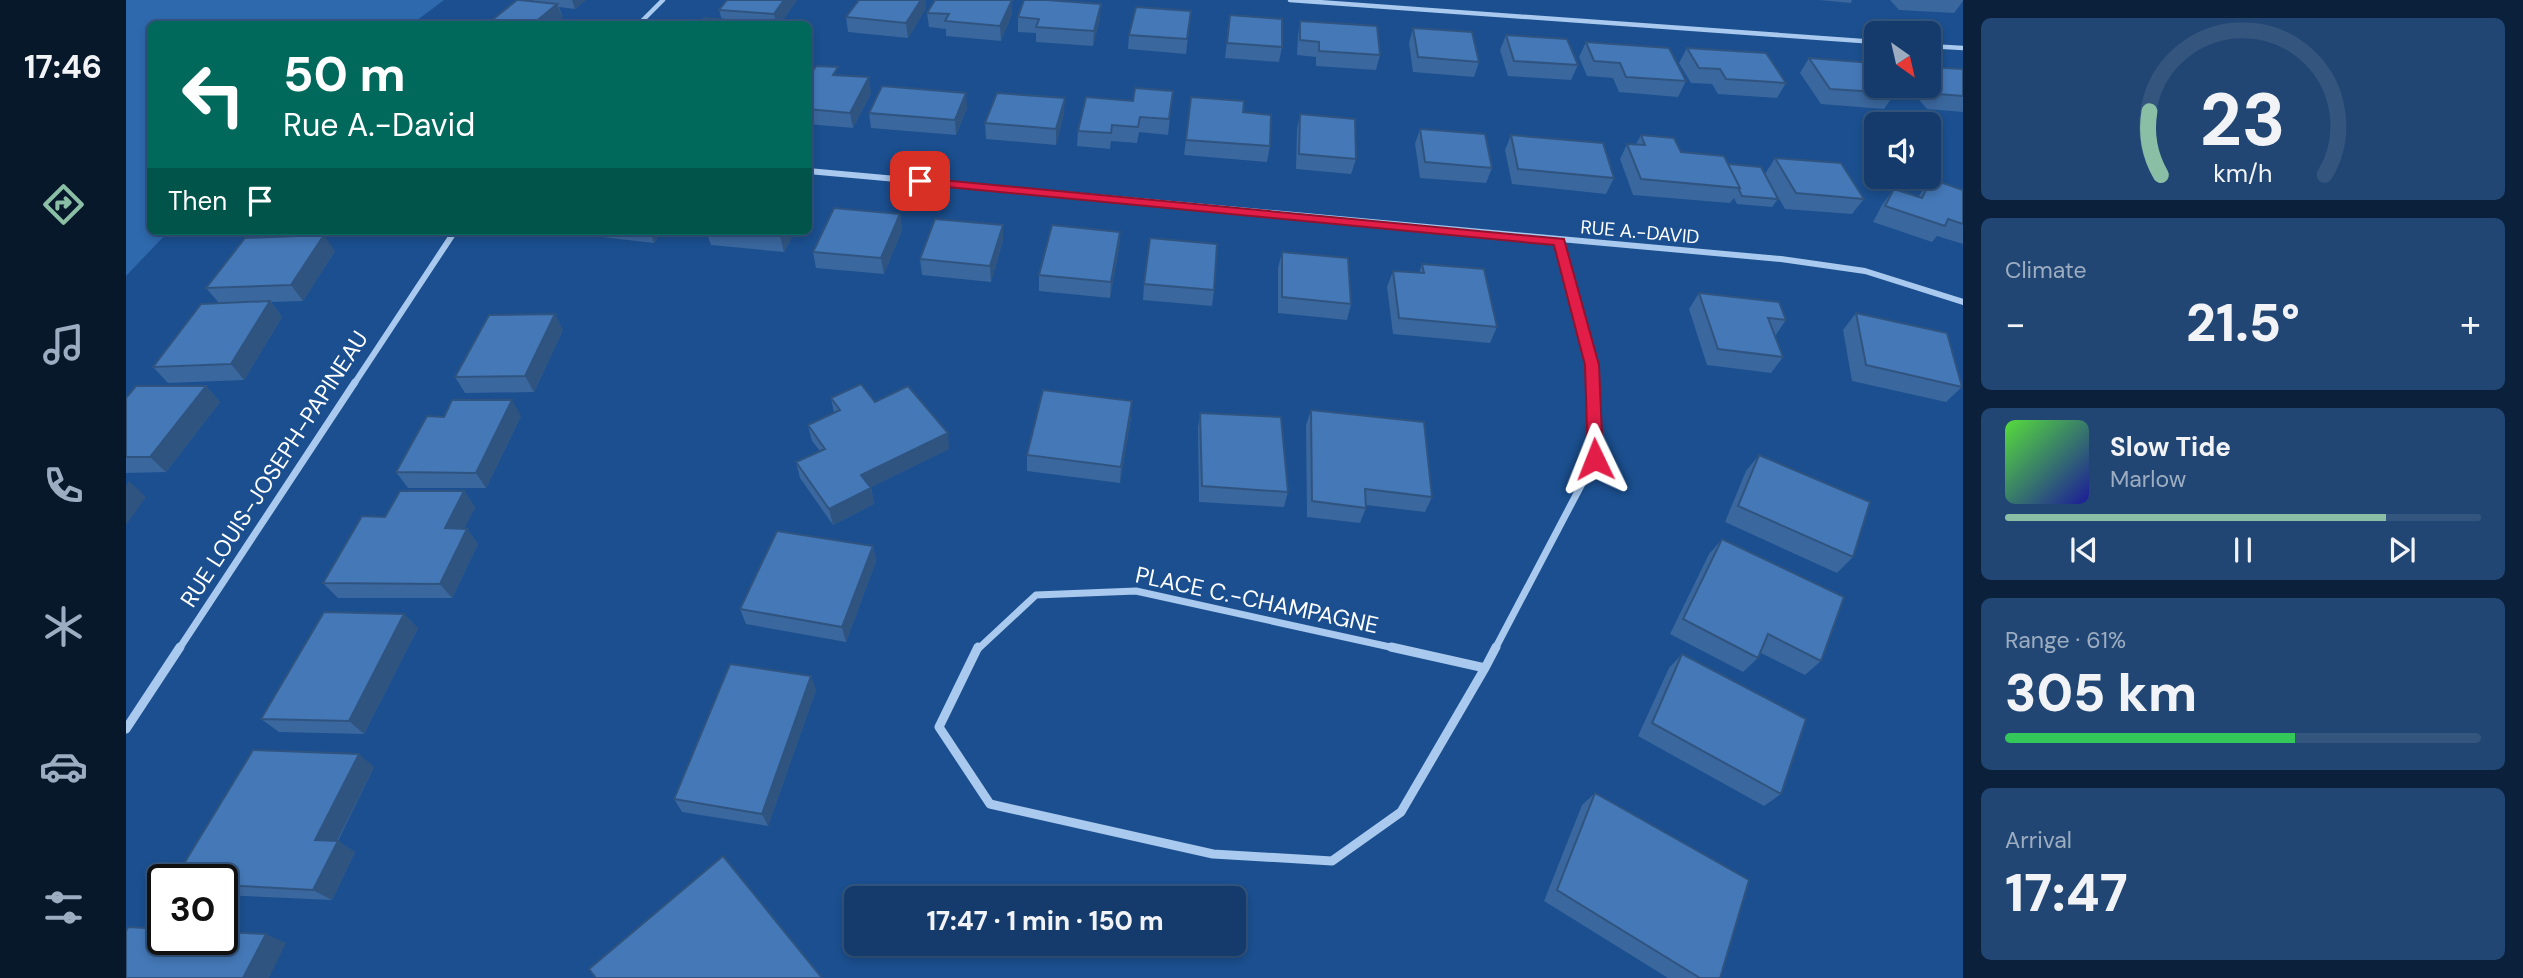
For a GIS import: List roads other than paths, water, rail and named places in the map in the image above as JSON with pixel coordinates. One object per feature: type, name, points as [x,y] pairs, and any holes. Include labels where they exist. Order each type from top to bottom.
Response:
[{"type":"street","points":[[642,21],[663,0]]},
{"type":"street","points":[[1290,0],[1864,41]]},
{"type":"street","points":[[1941,47],[1963,48]]},
{"type":"street","name":"RUE A.-DAVID","points":[[812,171],[1560,242],[1781,259],[1866,271],[1963,302]]},
{"type":"street","name":"RUE LOUIS-JOSEPH-PAPINEAU","points":[[126,729],[452,235]]},
{"type":"street","name":"PLACE C.-CHAMPAGNE","points":[[1485,668],[1136,591],[1036,595],[979,646],[939,727],[990,804],[1213,854],[1332,861],[1401,812],[1485,668],[1595,459],[1592,365],[1560,242]]}]
